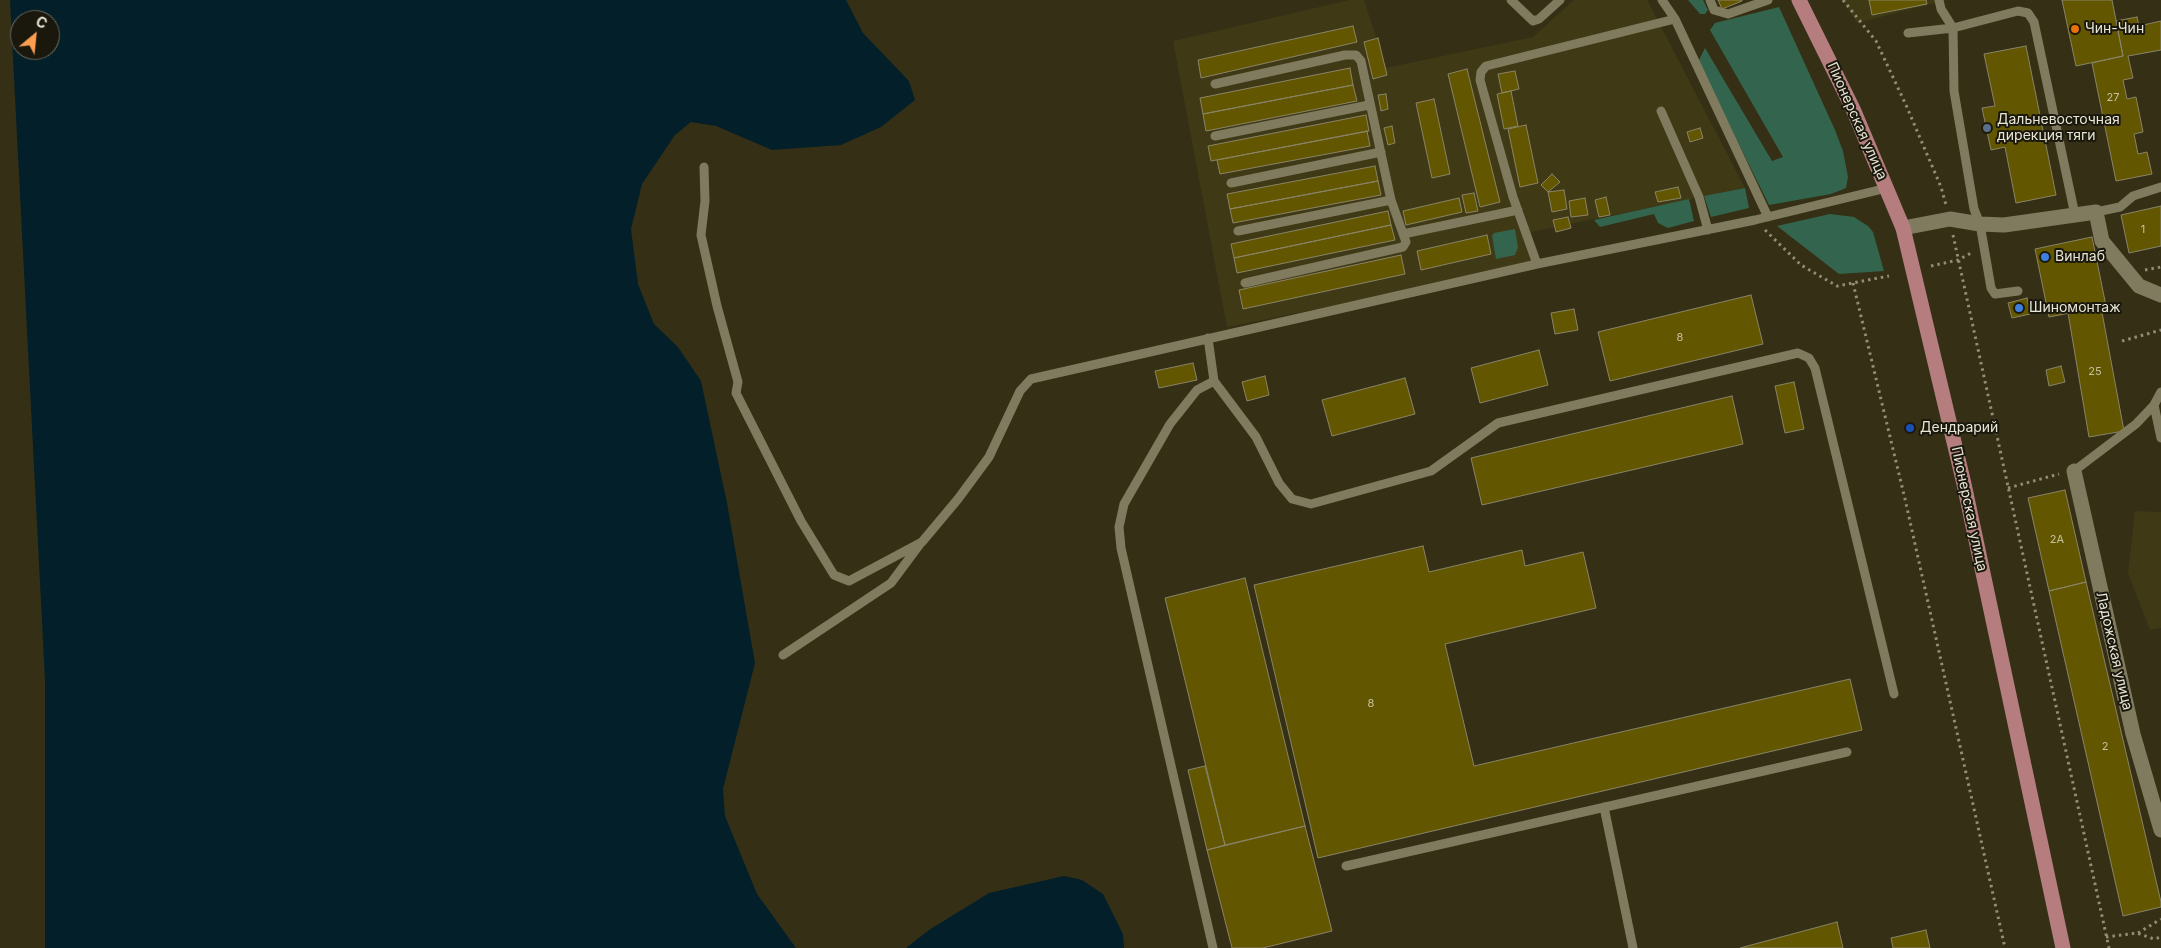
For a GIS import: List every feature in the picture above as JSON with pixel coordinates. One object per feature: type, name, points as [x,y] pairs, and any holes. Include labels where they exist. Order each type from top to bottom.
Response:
[{"type":"main road","name":"Пионерская улица","points":[[1799,0],[1853,110],[1903,228],[1964,484],[2063,948]]},
{"type":"street","points":[[1903,228],[1950,219],[1980,224],[2004,225],[2096,212],[2102,241],[2139,286],[2161,295]]},
{"type":"street","name":"Ладожская улица","points":[[2074,470],[2133,734],[2161,830]]},
{"type":"lane","points":[[1511,0],[1533,21],[1539,19],[1560,0]]},
{"type":"lane","points":[[1662,0],[1675,19],[1768,217]]},
{"type":"lane","points":[[1710,0],[1714,10],[1728,14],[1754,2],[1768,0]]},
{"type":"lane","points":[[1939,0],[1941,9],[1953,28],[1954,91],[1974,209],[1980,224],[1992,291],[1995,294],[2018,291]]},
{"type":"lane","points":[[1908,33],[1953,28],[2018,11],[2028,13],[2034,22],[2075,215]]},
{"type":"lane","points":[[1537,264],[1518,210],[1480,80],[1481,72],[1486,66],[1675,19]]},
{"type":"lane","points":[[1215,84],[1345,55],[1356,55],[1361,61],[1391,200],[1406,245],[1245,283]]},
{"type":"lane","points":[[1215,136],[1369,104]]},
{"type":"lane","points":[[1660,111],[1698,197],[1708,230]]},
{"type":"lane","points":[[1231,183],[1380,152]]},
{"type":"lane","points":[[704,167],[705,201],[701,235],[716,306],[738,382],[736,393],[801,521],[834,575],[849,581],[922,542]]},
{"type":"lane","points":[[2096,212],[2120,207],[2134,196],[2161,187]]},
{"type":"lane","points":[[783,655],[891,582],[958,499],[989,457],[1020,391],[1031,378],[1537,264],[1755,220],[1887,188]]},
{"type":"lane","points":[[1238,231],[1391,200]]},
{"type":"lane","points":[[1403,234],[1518,210]]},
{"type":"lane","points":[[1208,338],[1214,381],[1256,437],[1279,482],[1292,499],[1311,504],[1431,471],[1498,423],[1798,353],[1809,358],[1816,368],[1894,694]]},
{"type":"lane","points":[[1213,948],[1123,557],[1119,527],[1124,504],[1170,424],[1197,390],[1214,381]]},
{"type":"lane","points":[[2074,470],[2136,424],[2154,405],[2161,392]]},
{"type":"lane","points":[[2154,405],[2161,438]]},
{"type":"lane","points":[[1346,866],[1847,752]]},
{"type":"lane","points":[[1604,807],[1633,948]]},
{"type":"path","points":[[1843,0],[1876,41],[1906,104],[1941,187],[1950,219],[2108,948]]},
{"type":"path","points":[[1755,220],[1802,265],[1837,286],[1888,276]]},
{"type":"path","points":[[1931,266],[1958,260]]},
{"type":"path","points":[[1853,283],[1905,499],[2005,948]]},
{"type":"path","points":[[2122,341],[2161,330]]},
{"type":"path","points":[[2008,488],[2074,470]]},
{"type":"path","points":[[2106,937],[2137,933],[2161,919]]},
{"type":"path","points":[[2137,933],[2154,939],[2161,937]]},
{"type":"shaded area","points":[[1350,0],[1364,0],[1386,68],[1533,37],[1574,0],[1647,0],[1745,188],[1526,233],[1532,266],[1227,327],[1173,41]]},
{"type":"shaded area","points":[[1843,0],[1947,0],[1857,23]]},
{"type":"shaded area","points":[[2135,511],[2161,512],[2161,628],[2150,630],[2128,573]]},
{"type":"green space","points":[[1688,0],[1703,0],[1708,10],[1705,14],[1700,14]]},
{"type":"green space","points":[[1779,7],[1835,130],[1843,151],[1848,177],[1846,188],[1831,194],[1769,205],[1698,62],[1705,48],[1772,161],[1783,157],[1710,30],[1715,23]]},
{"type":"green space","points":[[1745,188],[1749,208],[1711,217],[1704,196]]},
{"type":"green space","points":[[1689,199],[1694,221],[1668,228],[1658,223],[1654,214],[1600,227],[1594,220]]},
{"type":"green space","points":[[1830,214],[1854,217],[1868,226],[1873,232],[1884,271],[1839,274],[1777,226]]},
{"type":"green space","points":[[1515,229],[1518,247],[1515,255],[1496,259],[1492,236],[1494,233]]},
{"type":"water","points":[[10,0],[846,0],[863,33],[909,81],[915,100],[881,127],[841,145],[772,150],[716,126],[691,122],[675,135],[642,184],[631,229],[638,284],[654,324],[678,347],[701,381],[727,503],[755,663],[723,789],[725,816],[757,894],[796,948],[45,948],[45,680],[13,60],[60,60],[60,10],[11,10]]},
{"type":"water","points":[[1064,876],[1082,880],[1103,894],[1123,934],[1124,948],[906,948],[929,930],[989,893]]},
{"type":"building","points":[[1718,0],[1742,0],[1742,1],[1722,9]]},
{"type":"building","points":[[1869,0],[1926,0],[1927,4],[1872,15]]},
{"type":"building","points":[[2062,0],[2112,0],[2123,56],[2076,66]]},
{"type":"building","points":[[2137,17],[2139,26],[2161,21],[2161,50],[2128,56],[2133,78],[2123,80],[2127,99],[2136,97],[2143,132],[2134,134],[2138,154],[2147,152],[2152,174],[2116,181],[2092,63],[2123,56],[2116,21]]},
{"type":"building","points":[[1353,26],[1357,42],[1201,78],[1198,60]]},
{"type":"building","points":[[1378,38],[1387,75],[1373,79],[1364,42]]},
{"type":"building","points":[[2026,46],[2056,195],[2016,203],[2005,147],[1991,150],[1982,108],[1995,106],[1984,54]]},
{"type":"building","points":[[1350,68],[1353,85],[1203,114],[1200,98]]},
{"type":"building","points":[[1467,69],[1500,202],[1480,207],[1448,74]]},
{"type":"building","points":[[1515,71],[1519,89],[1502,93],[1498,74]]},
{"type":"building","points":[[1353,85],[1357,101],[1206,131],[1203,114]]},
{"type":"building","points":[[1511,91],[1518,126],[1504,129],[1497,94]]},
{"type":"building","points":[[1386,94],[1388,109],[1381,111],[1378,95]]},
{"type":"building","points":[[1434,99],[1450,174],[1432,178],[1416,103]]},
{"type":"building","points":[[1366,115],[1369,131],[1211,161],[1208,146]]},
{"type":"building","points":[[1526,125],[1538,183],[1520,187],[1508,129]]},
{"type":"building","points":[[1392,126],[1395,143],[1388,145],[1384,128]]},
{"type":"building","points":[[1700,128],[1703,138],[1690,142],[1687,132]]},
{"type":"building","points":[[1367,131],[1370,146],[1220,174],[1217,160]]},
{"type":"building","points":[[1375,166],[1378,181],[1230,209],[1227,194]]},
{"type":"building","points":[[1552,174],[1560,182],[1548,192],[1541,185]]},
{"type":"building","points":[[1378,181],[1381,195],[1233,223],[1230,209]]},
{"type":"building","points":[[1678,187],[1681,198],[1658,202],[1655,192]]},
{"type":"building","points":[[1564,190],[1567,209],[1552,212],[1548,192]]},
{"type":"building","points":[[1474,193],[1478,211],[1466,213],[1462,195]]},
{"type":"building","points":[[1606,197],[1610,215],[1599,217],[1595,200]]},
{"type":"building","points":[[1459,198],[1462,212],[1406,225],[1403,211]]},
{"type":"building","points":[[1585,198],[1588,215],[1571,217],[1569,201]]},
{"type":"building","points":[[2161,206],[2161,246],[2129,253],[2121,215]]},
{"type":"building","points":[[1388,211],[1391,225],[1234,258],[1231,244]]},
{"type":"building","points":[[1568,217],[1571,228],[1556,232],[1553,220]]},
{"type":"building","points":[[1391,225],[1395,240],[1237,273],[1234,258]]},
{"type":"building","points":[[1487,235],[1491,254],[1421,270],[1417,251]]},
{"type":"building","points":[[2092,237],[2106,306],[2049,317],[2035,249]]},
{"type":"building","points":[[1401,255],[1405,274],[1243,309],[1239,290]]},
{"type":"building","points":[[1751,295],[1763,344],[1610,381],[1598,332]]},
{"type":"building","name":"Шиномонтаж","points":[[2027,298],[2030,314],[2012,318],[2008,303]]},
{"type":"building","points":[[2101,307],[2124,431],[2089,437],[2068,313]]},
{"type":"building","points":[[1574,309],[1578,330],[1555,334],[1551,313]]},
{"type":"building","points":[[1539,350],[1548,385],[1480,403],[1471,368]]},
{"type":"building","points":[[1193,363],[1197,380],[1159,388],[1155,371]]},
{"type":"building","points":[[2061,366],[2065,382],[2049,386],[2046,370]]},
{"type":"building","points":[[1265,376],[1269,395],[1247,401],[1242,382]]},
{"type":"building","points":[[1405,378],[1415,414],[1332,436],[1322,400]]},
{"type":"building","points":[[1794,382],[1804,429],[1785,433],[1775,386]]},
{"type":"building","points":[[1732,396],[1743,444],[1482,505],[1471,458]]},
{"type":"building","points":[[2065,490],[2086,582],[2049,591],[2028,498]]},
{"type":"building","points":[[1423,546],[1429,572],[1522,550],[1525,566],[1583,552],[1596,608],[1445,644],[1474,766],[1850,679],[1862,730],[1318,858],[1254,585]]},
{"type":"building","points":[[1245,578],[1305,826],[1225,845],[1165,598]]},
{"type":"building","points":[[2086,582],[2161,902],[2161,907],[2123,916],[2049,591]]},
{"type":"building","points":[[1205,766],[1225,845],[1207,850],[1188,770]]},
{"type":"building","points":[[1305,826],[1332,931],[1263,948],[1232,948],[1207,850]]},
{"type":"building","points":[[1837,922],[1843,948],[1740,948]]},
{"type":"building","points":[[1926,930],[1930,948],[1893,948],[1891,938]]},
{"type":"place","name":"Чин-Чин","points":[[2075,29]]},
{"type":"place","name":"Дальневосточная дирекция тяги","points":[[1987,128]]},
{"type":"place","name":"Винлаб","points":[[2045,257]]},
{"type":"place","name":"Шиномонтаж","points":[[2019,308]]},
{"type":"place","name":"Дендрарий","points":[[1910,428]]}]
